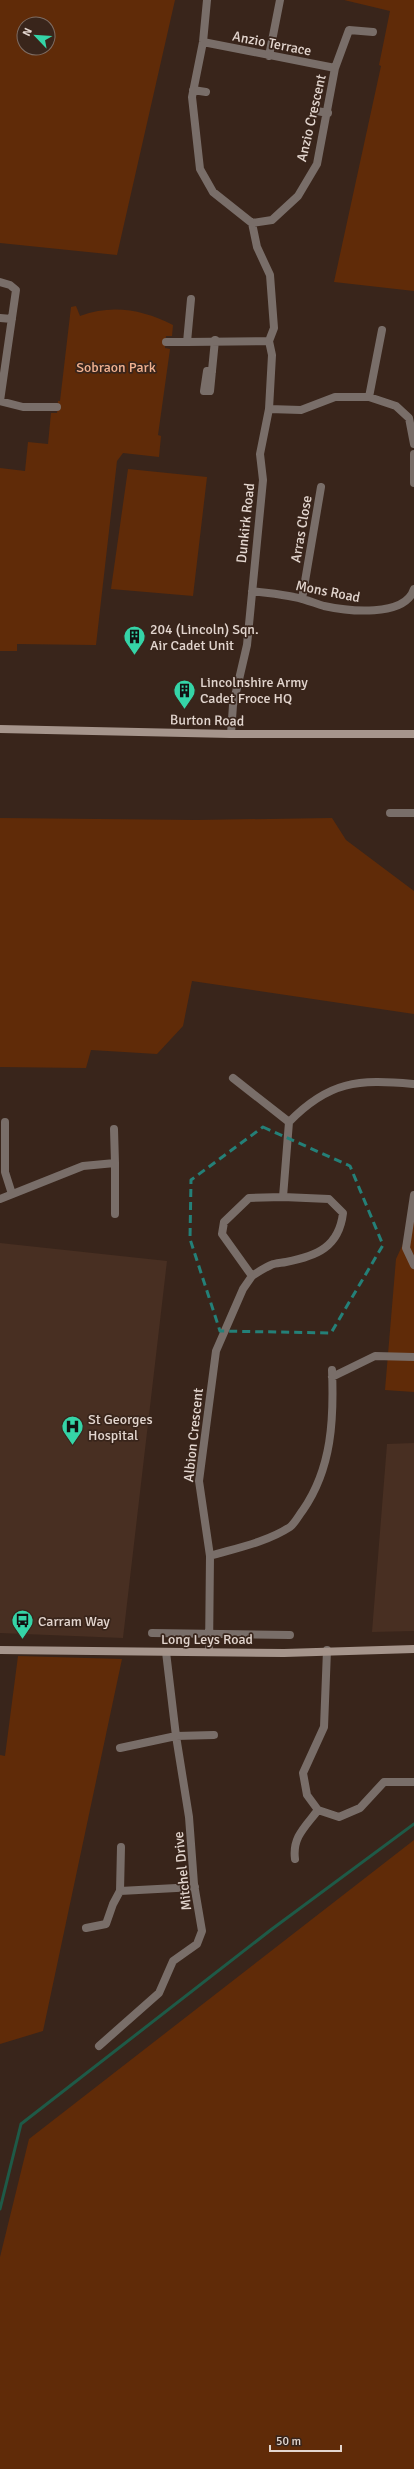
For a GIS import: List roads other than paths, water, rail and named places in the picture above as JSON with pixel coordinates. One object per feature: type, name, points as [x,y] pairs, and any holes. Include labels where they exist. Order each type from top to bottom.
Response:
[{"type":"street","points":[[208,0],[203,42],[192,97],[200,169],[212,192],[252,223]]},
{"type":"street","points":[[269,56],[280,0]]},
{"type":"street","name":"Anzio Crescent","points":[[252,223],[272,220],[298,196],[317,164],[336,68],[349,30],[373,32]]},
{"type":"street","name":"Anzio Terrace","points":[[203,42],[336,68]]},
{"type":"street","points":[[193,90],[206,92]]},
{"type":"street","points":[[318,111],[328,112]]},
{"type":"street","name":"Dunkirk Road","points":[[231,734],[233,706],[247,645],[263,480],[260,454],[268,409],[272,355],[269,341],[274,328],[270,275],[257,247],[252,223]]},
{"type":"street","points":[[0,282],[10,285],[16,290],[0,401],[23,407],[57,408]]},
{"type":"street","points":[[187,342],[190,299]]},
{"type":"street","points":[[0,318],[12,320]]},
{"type":"street","points":[[369,397],[382,330]]},
{"type":"street","points":[[166,342],[215,340],[269,341]]},
{"type":"street","points":[[212,372],[215,340]]},
{"type":"street","points":[[268,409],[301,410],[335,397],[369,397],[396,406],[409,418],[414,444]]},
{"type":"street","points":[[414,454],[414,483]]},
{"type":"street","name":"Arras Close","points":[[302,599],[321,488]]},
{"type":"street","name":"Mons Road","points":[[252,591],[302,599],[324,606],[364,611],[400,606],[413,594],[414,589]]},
{"type":"street","name":"Burton Road","points":[[0,729],[231,734],[414,734]]},
{"type":"street","points":[[390,813],[414,813]]},
{"type":"street","points":[[233,1078],[289,1122]]},
{"type":"street","points":[[283,1197],[289,1122],[306,1104],[336,1088],[378,1081],[413,1084]]},
{"type":"street","points":[[5,1122],[4,1172],[12,1194]]},
{"type":"street","points":[[114,1129],[115,1214]]},
{"type":"street","points":[[0,1199],[83,1166],[115,1163]]},
{"type":"street","points":[[414,1195],[406,1248],[414,1265]]},
{"type":"street","name":"Albion Crescent","points":[[209,1652],[210,1556],[199,1481],[216,1351],[243,1289],[252,1276],[272,1264],[302,1258],[326,1249],[334,1240],[341,1227],[343,1213],[329,1199],[283,1197],[249,1198],[224,1222],[222,1234],[252,1276]]},
{"type":"street","points":[[210,1556],[264,1539],[292,1526],[310,1499],[327,1458],[334,1410],[332,1374],[375,1356],[414,1357]]},
{"type":"street","points":[[152,1633],[290,1635]]},
{"type":"street","name":"Long Leys Road","points":[[0,1650],[284,1653],[327,1650],[414,1649]]},
{"type":"street","points":[[327,1650],[324,1727],[303,1773],[306,1795],[318,1810],[339,1817],[360,1808],[384,1782],[414,1782]]},
{"type":"street","name":"Mitchel Drive","points":[[99,2046],[159,1993],[173,1961],[197,1944],[202,1931],[194,1887],[189,1817],[176,1736],[166,1652]]},
{"type":"street","points":[[120,1748],[176,1736],[214,1734]]},
{"type":"street","points":[[295,1859],[294,1850],[301,1830],[318,1810]]},
{"type":"street","points":[[86,1928],[106,1924],[113,1904],[120,1891],[121,1847]]},
{"type":"street","points":[[120,1891],[194,1887]]},
{"type":"waterway","points":[[0,2209],[21,2124],[272,1929],[414,1824]]},
{"type":"place","name":"204 (Lincoln) Sqn. Air Cadet Unit","points":[[135,656]]},
{"type":"place","name":"Lincolnshire Army Cadet Froce HQ","points":[[185,710]]},
{"type":"place","name":"St Georges Hospital","points":[[72,1446]]},
{"type":"place","name":"Carram Way","points":[[23,1640]]},
{"type":"park label","name":"Sobraon Park","points":[[116,367]]}]
